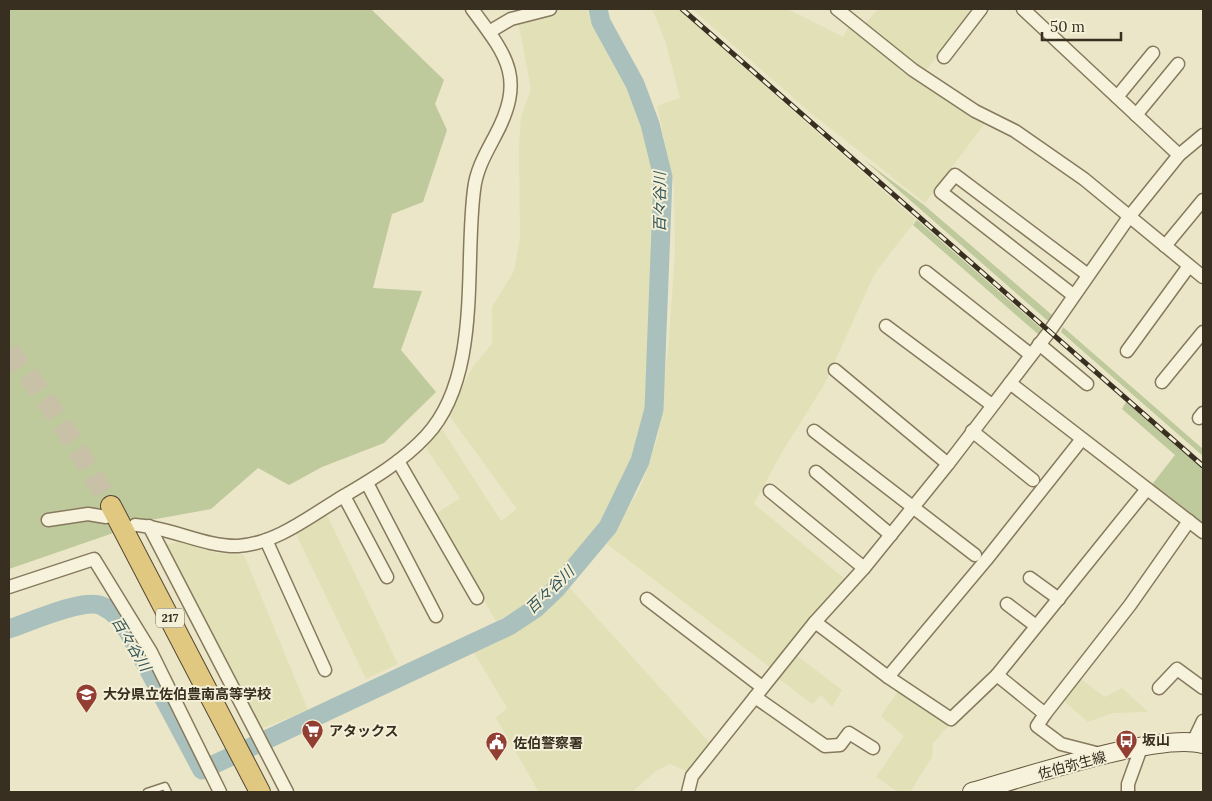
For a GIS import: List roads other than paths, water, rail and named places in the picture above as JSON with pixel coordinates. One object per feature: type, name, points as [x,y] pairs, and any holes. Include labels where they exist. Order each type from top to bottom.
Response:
[{"type":"highway","name":"217","points":[[108,512],[229,730],[260,792]]},
{"type":"main road","name":"佐伯弥生線","points":[[972,792],[1104,755],[1141,748],[1198,743]]},
{"type":"street","points":[[135,525],[150,526],[217,544],[238,546],[266,540],[302,522],[367,483],[398,461],[428,434],[447,404],[460,371],[467,324],[469,224],[474,186],[479,169],[506,112],[511,96],[507,61],[501,47],[472,9]]},
{"type":"street","points":[[489,32],[511,19],[550,9]]},
{"type":"street","points":[[837,9],[913,70],[975,111],[1015,131],[1084,179],[1203,277]]},
{"type":"street","points":[[944,57],[981,9]]},
{"type":"street","points":[[1023,9],[1179,155]]},
{"type":"street","points":[[1117,97],[1153,53]]},
{"type":"street","points":[[1136,115],[1178,64]]},
{"type":"street","points":[[688,792],[692,776],[815,622],[864,568],[948,464],[1035,350],[1129,217],[1179,155],[1203,135]]},
{"type":"street","points":[[1073,295],[941,192],[955,175],[1088,275]]},
{"type":"street","points":[[1165,246],[1203,200]]},
{"type":"street","points":[[1127,351],[1189,266]]},
{"type":"street","points":[[926,272],[1035,350],[1087,384]]},
{"type":"street","points":[[886,326],[992,405]]},
{"type":"street","points":[[1162,382],[1203,332]]},
{"type":"street","points":[[835,370],[948,464]]},
{"type":"street","points":[[1010,383],[1203,532]]},
{"type":"street","points":[[814,431],[975,555]]},
{"type":"street","points":[[972,431],[1033,480]]},
{"type":"street","points":[[888,677],[986,560],[1082,439]]},
{"type":"street","points":[[398,461],[477,598]]},
{"type":"street","points":[[816,472],[891,535]]},
{"type":"street","points":[[367,483],[436,616]]},
{"type":"street","points":[[815,622],[888,677],[951,719],[997,675],[1147,489]]},
{"type":"street","points":[[770,491],[864,568]]},
{"type":"street","points":[[344,496],[386,577]]},
{"type":"street","points":[[48,520],[108,512]]},
{"type":"street","points":[[1104,755],[1061,744],[1037,726],[1130,605],[1189,521]]},
{"type":"street","points":[[150,526],[287,792]]},
{"type":"street","points":[[266,540],[325,670]]},
{"type":"street","points":[[9,587],[94,559],[151,652],[220,792]]},
{"type":"street","points":[[1030,578],[1059,598]]},
{"type":"street","points":[[647,599],[825,746],[840,745],[849,733],[873,748]]},
{"type":"street","points":[[1008,604],[1036,626]]},
{"type":"street","points":[[1159,688],[1177,669],[1203,688]]},
{"type":"street","points":[[997,675],[1045,714]]},
{"type":"street","points":[[1198,743],[1203,721]]},
{"type":"street","points":[[1128,792],[1128,784],[1141,748]]},
{"type":"lane","points":[[147,792],[166,786],[168,792]]},
{"type":"waterway","name":"百々谷川","points":[[9,629],[56,612],[83,605],[94,604],[111,611],[129,633],[202,770],[509,626],[536,608],[557,588],[608,527],[640,461],[654,409],[663,177],[650,124],[635,84],[601,22],[598,9]]},
{"type":"tunnel","points":[[9,351],[51,407],[111,506]]},
{"type":"railway","points":[[682,9],[1203,466]]},
{"type":"place","name":"大分県立佐伯豊南高等学校","points":[[87,713]]},
{"type":"place","name":"アタックス","points":[[313,750]]},
{"type":"place","name":"坂山","points":[[1126,759]]},
{"type":"place","name":"佐伯警察署","points":[[497,762]]}]
